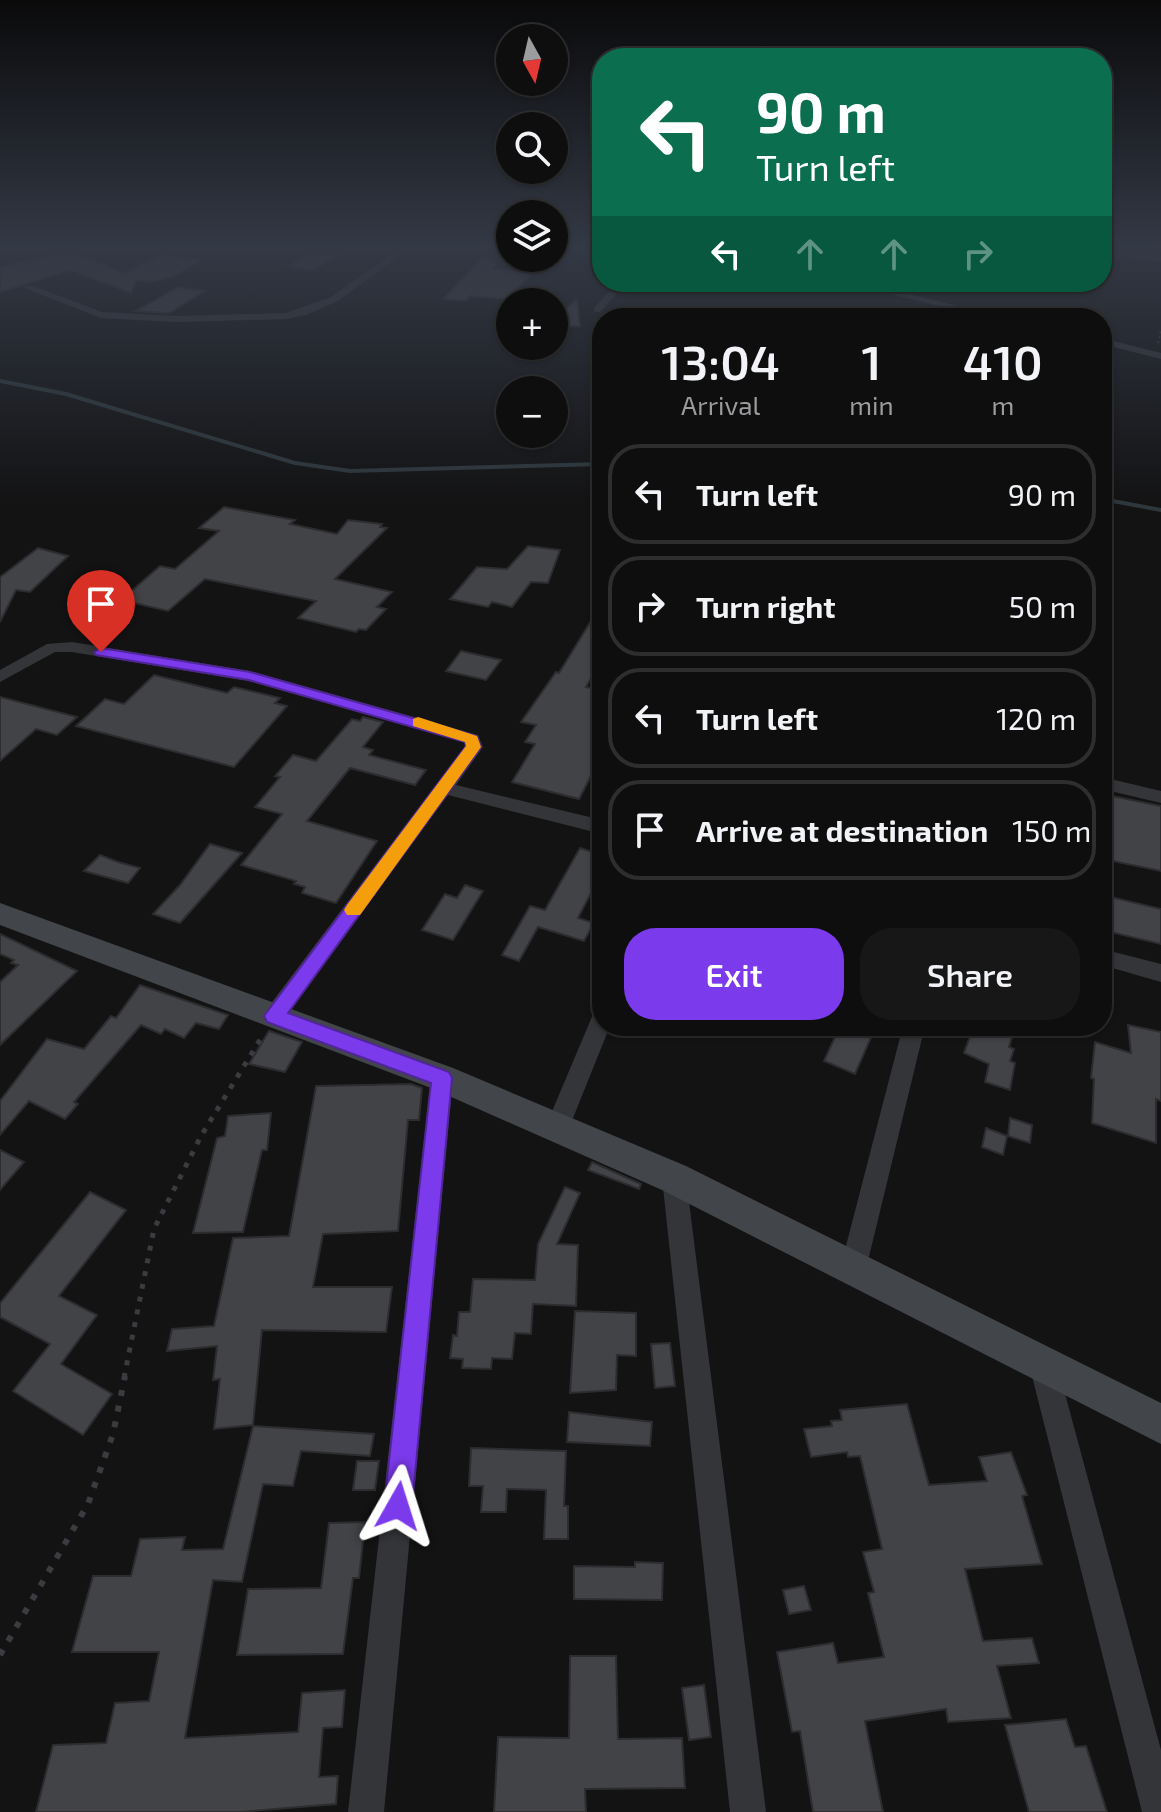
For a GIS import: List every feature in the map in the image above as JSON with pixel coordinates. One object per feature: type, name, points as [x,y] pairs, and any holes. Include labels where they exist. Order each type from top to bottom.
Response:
[{"type":"street","points":[[1112,344],[1161,356]]},
{"type":"street","points":[[0,677],[52,647],[72,647],[250,676],[472,739],[474,747],[274,1016]]},
{"type":"street","points":[[1112,785],[1161,797]]},
{"type":"street","points":[[444,788],[592,825]]},
{"type":"street","points":[[0,914],[442,1078],[674,1178],[1161,1424]]},
{"type":"street","points":[[1112,960],[1161,973]]},
{"type":"street","points":[[557,1128],[595,1036]]},
{"type":"street","points":[[853,1269],[911,1036]]},
{"type":"street","points":[[366,1812],[442,1078]]},
{"type":"street","points":[[674,1178],[748,1812]]},
{"type":"street","points":[[1043,1364],[1160,1812]]},
{"type":"path","points":[[0,1655],[88,1504],[113,1434],[154,1229],[201,1136],[274,1016]]},
{"type":"building","points":[[224,507],[295,520],[290,524],[337,534],[348,520],[382,524],[380,527],[387,528],[335,579],[392,592],[377,607],[386,609],[366,630],[356,632],[298,618],[316,601],[205,579],[168,611],[121,600],[160,566],[175,569],[219,531],[199,528]]},
{"type":"building","points":[[528,546],[560,550],[548,583],[531,582],[512,607],[492,602],[488,607],[450,599],[477,567],[507,569]]},
{"type":"building","points":[[38,548],[68,556],[30,592],[16,590],[0,622],[0,577]]},
{"type":"building","points":[[592,619],[592,676],[586,687],[592,688],[592,774],[579,799],[512,782],[535,744],[525,742],[536,725],[521,722],[556,672],[559,673]]},
{"type":"building","points":[[461,651],[501,660],[486,680],[446,671]]},
{"type":"building","points":[[154,675],[227,693],[234,687],[280,698],[275,703],[287,706],[234,767],[76,726],[105,699],[124,704]]},
{"type":"building","points":[[0,697],[77,717],[57,735],[36,729],[0,761]]},
{"type":"building","points":[[363,717],[383,722],[363,747],[373,750],[369,755],[426,770],[415,785],[350,768],[307,821],[377,841],[336,903],[302,893],[305,887],[294,884],[296,881],[241,865],[282,814],[255,807],[280,777],[275,776],[293,755],[316,761],[352,719],[360,721]]},
{"type":"building","points":[[1112,796],[1161,806],[1161,871],[1112,861]]},
{"type":"building","points":[[210,844],[242,853],[180,923],[153,914],[180,885]]},
{"type":"building","points":[[580,848],[592,852],[592,891],[578,918],[592,922],[584,941],[538,927],[519,961],[502,955],[530,906],[545,910]]},
{"type":"building","points":[[100,855],[140,868],[128,883],[84,871]]},
{"type":"building","points":[[465,885],[483,891],[453,940],[422,930],[445,894],[457,898]]},
{"type":"building","points":[[1112,897],[1161,909],[1161,944],[1112,932]]},
{"type":"building","points":[[0,934],[77,971],[0,1045],[0,982],[18,965],[0,954]]},
{"type":"building","points":[[140,985],[228,1015],[219,1029],[196,1023],[184,1038],[165,1029],[161,1034],[141,1025],[74,1102],[78,1104],[65,1119],[29,1101],[0,1135],[0,1101],[47,1039],[84,1049],[111,1016],[116,1018]]},
{"type":"building","points":[[1128,1025],[1161,1032],[1161,1101],[1156,1099],[1156,1143],[1092,1123],[1094,1079],[1091,1078],[1095,1042],[1131,1053]]},
{"type":"building","points":[[269,1031],[302,1042],[285,1072],[249,1064]]},
{"type":"building","points":[[835,1036],[872,1036],[855,1074],[824,1061]]},
{"type":"building","points":[[970,1036],[1012,1036],[1009,1047],[1014,1049],[1010,1061],[1015,1063],[1010,1090],[985,1082],[989,1064],[964,1053]]},
{"type":"building","points":[[411,1084],[422,1088],[419,1120],[408,1120],[398,1231],[323,1234],[313,1287],[392,1287],[386,1332],[262,1330],[253,1425],[214,1429],[220,1379],[213,1380],[217,1346],[167,1351],[172,1329],[214,1326],[233,1238],[289,1236],[316,1086]]},
{"type":"building","points":[[271,1113],[267,1150],[262,1150],[243,1232],[193,1233],[217,1138],[225,1136],[228,1116]]},
{"type":"building","points":[[1010,1118],[1032,1125],[1030,1143],[1008,1136]]},
{"type":"building","points":[[986,1128],[1007,1136],[1003,1155],[982,1147]]},
{"type":"building","points":[[0,1150],[24,1162],[0,1190]]},
{"type":"building","points":[[592,1162],[641,1184],[639,1189],[588,1170]]},
{"type":"building","points":[[565,1187],[580,1193],[557,1244],[578,1245],[576,1306],[533,1304],[531,1334],[515,1333],[512,1359],[492,1358],[491,1369],[462,1368],[463,1359],[450,1358],[453,1335],[457,1336],[459,1312],[470,1312],[473,1279],[535,1280],[538,1244]]},
{"type":"building","points":[[90,1192],[126,1210],[59,1296],[97,1315],[61,1364],[112,1394],[83,1435],[13,1391],[50,1344],[0,1317],[0,1303]]},
{"type":"building","points":[[575,1311],[636,1313],[636,1356],[617,1355],[616,1390],[570,1393]]},
{"type":"building","points":[[670,1343],[675,1386],[655,1388],[651,1344]]},
{"type":"building","points":[[907,1404],[929,1485],[987,1481],[979,1457],[1011,1452],[1027,1495],[1022,1496],[1042,1564],[965,1569],[983,1641],[1032,1638],[1039,1663],[997,1666],[1011,1718],[948,1722],[946,1709],[865,1721],[883,1812],[813,1812],[800,1731],[792,1732],[777,1652],[833,1643],[838,1663],[884,1657],[868,1593],[874,1592],[863,1552],[882,1549],[860,1456],[848,1457],[847,1452],[811,1457],[804,1429],[832,1426],[831,1421],[842,1420],[840,1410]]},
{"type":"building","points":[[569,1412],[652,1422],[650,1446],[567,1442]]},
{"type":"building","points":[[253,1426],[374,1434],[370,1456],[301,1451],[293,1486],[263,1484],[242,1582],[213,1580],[185,1738],[298,1732],[302,1693],[345,1690],[342,1727],[323,1728],[319,1777],[338,1776],[336,1804],[240,1812],[36,1812],[53,1745],[106,1743],[115,1703],[149,1701],[159,1652],[72,1652],[93,1576],[131,1576],[140,1539],[185,1537],[182,1550],[223,1549]]},
{"type":"building","points":[[471,1448],[566,1451],[564,1506],[568,1506],[568,1539],[544,1539],[546,1490],[507,1489],[506,1512],[481,1512],[483,1486],[469,1486]]},
{"type":"building","points":[[357,1461],[379,1461],[375,1490],[353,1490]]},
{"type":"building","points":[[365,1522],[359,1578],[353,1578],[343,1654],[237,1655],[248,1589],[321,1588],[329,1523]]},
{"type":"building","points":[[635,1562],[663,1563],[662,1600],[574,1599],[574,1566],[635,1567]]},
{"type":"building","points":[[804,1586],[811,1610],[789,1614],[783,1590]]},
{"type":"building","points":[[570,1656],[616,1656],[618,1739],[682,1738],[685,1788],[585,1789],[586,1812],[494,1812],[498,1737],[569,1738]]},
{"type":"building","points":[[704,1685],[711,1737],[689,1740],[682,1688]]},
{"type":"building","points":[[1066,1719],[1075,1747],[1086,1746],[1107,1812],[1029,1812],[1005,1725]]},
{"type":"waterway","points":[[6,382],[0,381],[66,394],[295,463],[350,471],[592,464]]},
{"type":"waterway","points":[[1112,501],[1161,510]]},
{"type":"slow traffic","points":[[353,910],[474,747],[472,739],[418,722]]},
{"type":"route","points":[[101,652],[250,676],[472,739],[474,747],[274,1016],[442,1078],[398,1506]]}]
